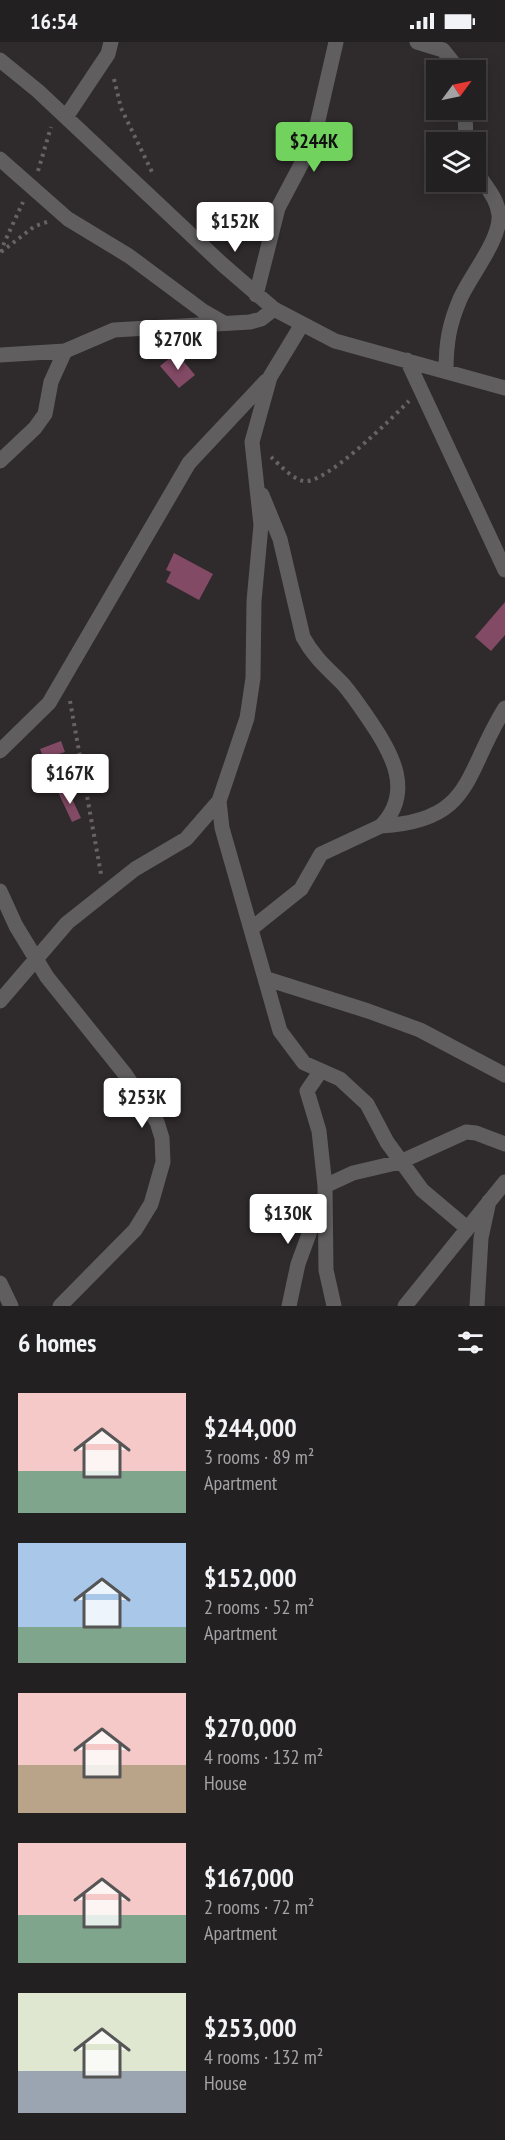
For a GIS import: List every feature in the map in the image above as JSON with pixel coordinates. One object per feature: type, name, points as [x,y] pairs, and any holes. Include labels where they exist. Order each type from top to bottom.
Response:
[{"type":"street","points":[[256,295],[278,207],[313,142],[336,42]]},
{"type":"street","points":[[417,42],[443,50],[451,60]]},
{"type":"street","points":[[62,113],[111,47]]},
{"type":"street","points":[[0,60],[62,113],[256,295],[274,309],[301,326],[335,342],[505,388]]},
{"type":"street","points":[[0,159],[68,219],[129,256],[203,311],[224,323]]},
{"type":"street","points":[[446,371],[446,336],[460,298],[492,241],[500,217],[495,197],[486,184]]},
{"type":"street","points":[[0,355],[65,351],[114,330],[250,322],[261,319],[274,309]]},
{"type":"street","points":[[0,751],[49,703],[189,463],[270,377],[301,326]]},
{"type":"street","points":[[0,461],[35,428],[45,414],[51,382],[65,351]]},
{"type":"street","points":[[407,360],[505,570]]},
{"type":"street","points":[[0,1001],[68,923],[105,896],[135,869],[186,839],[219,801],[247,718],[253,678],[254,601],[261,525],[252,442],[270,377]]},
{"type":"street","points":[[251,929],[300,889],[321,854],[381,826],[389,818],[399,789],[397,768],[380,736],[344,685],[309,650],[298,620],[280,539],[271,513],[257,488]]},
{"type":"street","points":[[381,826],[412,824],[425,820],[442,812],[457,799],[468,782],[489,733],[505,708]]},
{"type":"street","points":[[219,801],[226,846],[267,979],[280,1031],[304,1063],[340,1079],[367,1104],[400,1162],[422,1190],[467,1228]]},
{"type":"street","points":[[0,891],[16,926],[47,977],[137,1091],[157,1122],[162,1138],[163,1162],[146,1213],[135,1230],[60,1306]]},
{"type":"street","points":[[267,979],[420,1030],[505,1075]]},
{"type":"street","points":[[320,1072],[307,1091],[317,1119],[325,1190],[326,1270],[334,1306]]},
{"type":"street","points":[[289,1306],[298,1264],[325,1190],[353,1173],[400,1162],[466,1132],[476,1133],[505,1144]]},
{"type":"street","points":[[405,1306],[505,1182]]},
{"type":"street","points":[[477,1306],[481,1238],[490,1198]]},
{"type":"street","points":[[0,1283],[11,1306]]},
{"type":"path","points":[[111,47],[118,99],[152,169],[155,200]]},
{"type":"path","points":[[0,252],[32,188],[62,113]]},
{"type":"path","points":[[0,252],[35,226],[68,219]]},
{"type":"path","points":[[252,442],[292,475],[309,482],[358,450],[421,390]]},
{"type":"path","points":[[62,681],[72,705],[105,896]]},
{"type":"building","points":[[171,357],[174,361],[180,357],[195,375],[179,388],[160,366]]},
{"type":"building","points":[[174,553],[213,574],[199,600],[166,582],[171,572],[166,570]]},
{"type":"building","points":[[505,602],[505,635],[491,651],[475,637]]},
{"type":"building","points":[[61,741],[65,752],[44,759],[40,749]]},
{"type":"building","points":[[67,788],[81,818],[72,822],[58,792]]}]
